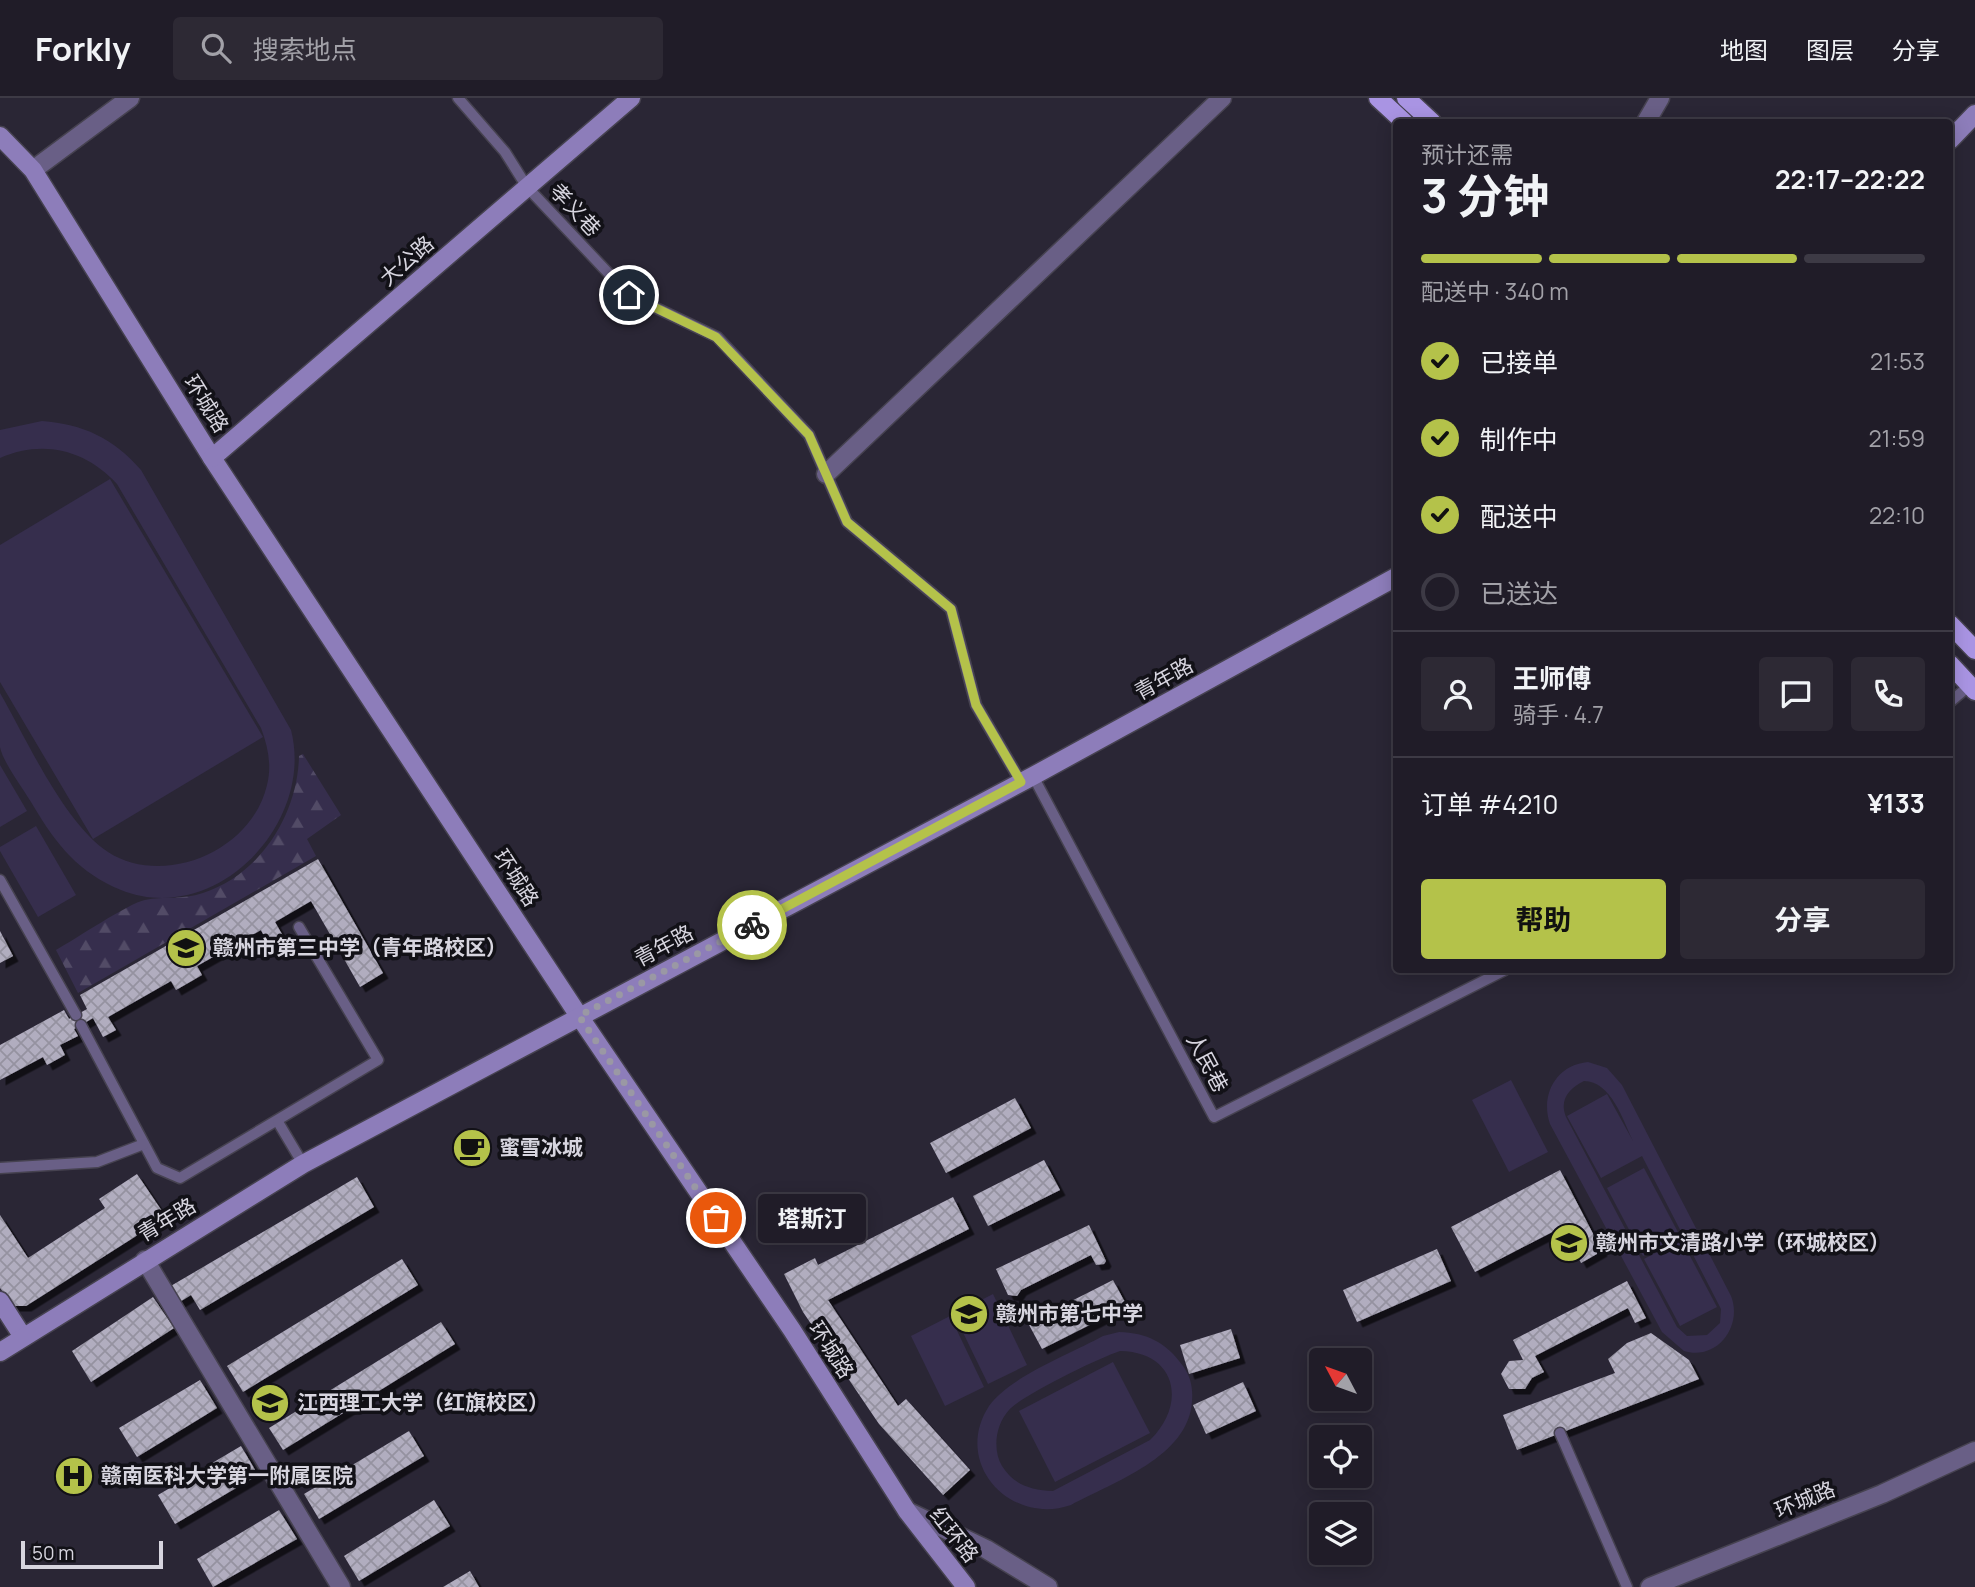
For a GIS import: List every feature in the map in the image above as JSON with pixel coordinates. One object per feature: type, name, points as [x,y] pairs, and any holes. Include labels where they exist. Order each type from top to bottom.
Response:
[{"type":"main road","points":[[1378,98],[1401,119]]},
{"type":"main road","points":[[1406,98],[1429,119]]},
{"type":"main road","points":[[1953,627],[1975,650]]},
{"type":"main road","points":[[1953,667],[1973,688]]},
{"type":"street","points":[[33,170],[130,98]]},
{"type":"street","name":"大公路","points":[[212,458],[631,98]]},
{"type":"street","points":[[826,474],[1222,98]]},
{"type":"street","points":[[1648,119],[1660,98]]},
{"type":"street","points":[[1953,137],[1975,114]]},
{"type":"street","name":"环城路","points":[[0,136],[33,170],[212,458],[579,1016],[792,1330],[906,1511]]},
{"type":"street","name":"青年路","points":[[0,1352],[303,1164],[1027,779],[1393,579]]},
{"type":"street","points":[[145,1260],[341,1587]]},
{"type":"street","points":[[0,1301],[23,1337]]},
{"type":"street","name":"环城路","points":[[1650,1587],[1882,1494],[1975,1451]]},
{"type":"street","points":[[906,1511],[986,1549],[1048,1587]]},
{"type":"street","name":"红环路","points":[[906,1511],[966,1587]]},
{"type":"lane","name":"孝义巷","points":[[457,98],[505,152],[527,187],[629,295],[716,337],[809,435],[847,522],[951,609],[976,705],[1027,779]]},
{"type":"lane","points":[[1953,700],[1973,688]]},
{"type":"lane","name":"人民巷","points":[[1027,779],[1214,1117],[1498,973]]},
{"type":"lane","points":[[0,880],[79,1020],[157,1168],[180,1178],[378,1060],[299,927]]},
{"type":"lane","points":[[278,1122],[303,1164]]},
{"type":"lane","points":[[0,1168],[97,1162],[144,1144]]},
{"type":"lane","points":[[1560,1433],[1627,1587]]},
{"type":"green space","points":[[42,421],[84,429],[108,441],[141,470],[291,730],[294,765],[288,800],[273,832],[251,859],[223,881],[191,894],[157,898],[121,890],[93,875],[60,845],[2,754],[0,693],[48,779],[76,822],[108,852],[130,862],[154,866],[179,864],[203,857],[225,845],[244,828],[258,808],[267,785],[269,770],[266,742],[261,728],[117,484],[92,463],[63,451],[32,449],[0,458],[0,430]]},
{"type":"green space","points":[[110,479],[263,737],[93,839],[0,682],[0,545]]},
{"type":"green space","points":[[303,754],[341,815],[307,839],[316,856],[78,993],[56,950],[137,903],[203,893],[242,872],[272,840],[283,820],[292,799],[299,756]]},
{"type":"green space","points":[[0,765],[27,811],[0,827]]},
{"type":"green space","points":[[36,826],[76,895],[38,917],[0,851],[0,847]]},
{"type":"green space","points":[[1588,1062],[1607,1068],[1622,1085],[1731,1296],[1734,1307],[1730,1329],[1717,1346],[1707,1351],[1684,1351],[1662,1332],[1550,1124],[1547,1102],[1553,1083],[1559,1075],[1577,1064]],"holes":[[[1584,1081],[1593,1083],[1609,1094],[1633,1141],[1607,1094],[1567,1116],[1601,1178],[1642,1156],[1721,1309],[1720,1323],[1707,1335],[1687,1336],[1677,1327],[1566,1117],[1564,1105],[1570,1091]]]},
{"type":"green space","points":[[1511,1080],[1548,1152],[1509,1172],[1472,1100]]},
{"type":"green space","points":[[1644,1168],[1680,1236],[1643,1256],[1607,1188]]},
{"type":"green space","points":[[1681,1239],[1717,1307],[1680,1326],[1644,1259]]},
{"type":"green space","points":[[993,1294],[1027,1365],[988,1384],[954,1314]]},
{"type":"green space","points":[[950,1316],[984,1387],[945,1406],[911,1336]]},
{"type":"green space","points":[[1119,1332],[1138,1334],[1155,1340],[1177,1358],[1191,1383],[1192,1401],[1188,1421],[1178,1438],[1146,1465],[1071,1505],[1048,1509],[1027,1506],[1008,1498],[993,1485],[983,1468],[978,1448],[979,1427],[989,1406],[1011,1385],[1042,1366],[1103,1336]],"holes":[[[1120,1351],[1154,1360],[1164,1370],[1170,1382],[1172,1396],[1162,1426],[1150,1440],[1053,1491],[1024,1485],[1012,1478],[1002,1466],[996,1445],[998,1429],[1009,1410],[1045,1386],[1110,1355]]]},
{"type":"green space","points":[[1113,1362],[1150,1433],[1055,1482],[1019,1411]]},
{"type":"building","points":[[318,859],[383,973],[360,987],[311,901],[275,922],[283,936],[268,944],[261,930],[197,966],[202,975],[176,990],[171,981],[108,1017],[116,1030],[103,1037],[93,1018],[74,1029],[78,1036],[60,1045],[65,1055],[47,1065],[43,1057],[0,1080],[0,1045],[64,1010],[69,1019],[87,1009],[80,995]]},
{"type":"building","points":[[0,931],[13,956],[0,963]]},
{"type":"building","points":[[1015,1098],[1031,1128],[946,1173],[930,1143]]},
{"type":"building","points":[[1044,1160],[1060,1190],[988,1226],[973,1196]]},
{"type":"building","points":[[1560,1170],[1602,1251],[1581,1263],[1562,1227],[1475,1272],[1451,1227]]},
{"type":"building","points":[[137,1174],[166,1217],[26,1306],[14,1306],[0,1288],[0,1215],[28,1258],[105,1208],[99,1199]]},
{"type":"building","points":[[357,1177],[374,1207],[200,1310],[191,1295],[178,1303],[169,1287]]},
{"type":"building","points":[[953,1197],[969,1229],[828,1300],[898,1406],[906,1399],[970,1470],[943,1495],[879,1424],[803,1312],[784,1274],[815,1258],[818,1265]]},
{"type":"building","points":[[1089,1225],[1106,1261],[1104,1264],[1096,1265],[1091,1255],[1021,1290],[1017,1296],[1008,1295],[996,1269]]},
{"type":"building","points":[[1437,1249],[1451,1281],[1357,1322],[1343,1290]]},
{"type":"building","points":[[402,1259],[418,1285],[243,1392],[227,1366]]},
{"type":"building","points":[[1113,1280],[1127,1306],[1042,1349],[1028,1323]]},
{"type":"building","points":[[1627,1281],[1646,1318],[1635,1323],[1628,1308],[1535,1356],[1544,1372],[1532,1378],[1525,1389],[1509,1389],[1501,1374],[1509,1361],[1523,1360],[1513,1340]]},
{"type":"building","points":[[153,1297],[174,1328],[91,1382],[72,1351]]},
{"type":"building","points":[[441,1322],[455,1344],[283,1450],[269,1428]]},
{"type":"building","points":[[1231,1329],[1240,1358],[1189,1374],[1180,1345]]},
{"type":"building","points":[[1651,1333],[1689,1360],[1699,1379],[1517,1450],[1503,1415],[1615,1373],[1608,1359],[1627,1343]]},
{"type":"building","points":[[200,1380],[217,1408],[137,1457],[119,1428]]},
{"type":"building","points":[[1243,1382],[1256,1411],[1206,1434],[1193,1405]]},
{"type":"building","points":[[409,1431],[424,1456],[319,1519],[304,1494]]},
{"type":"building","points":[[241,1446],[258,1475],[175,1524],[158,1495]]},
{"type":"building","points":[[434,1500],[450,1526],[359,1581],[344,1556]]},
{"type":"building","points":[[279,1510],[297,1539],[213,1587],[197,1559]]},
{"type":"building","points":[[470,1571],[479,1587],[443,1587]]},
{"type":"way so far","points":[[716,1218],[579,1016],[752,925]]},
{"type":"place","name":"赣州市第三中学（青年路校区）","points":[[186,948]]},
{"type":"place","name":"蜜雪冰城","points":[[472,1148]]},
{"type":"place","name":"塔斯汀","points":[[716,1218]]},
{"type":"place","name":"赣州市文清路小学（环城校区）","points":[[1569,1243]]},
{"type":"place","name":"赣州市第七中学","points":[[969,1314]]},
{"type":"place","name":"江西理工大学（红旗校区）","points":[[270,1403]]},
{"type":"place","name":"赣南医科大学第一附属医院","points":[[74,1476]]},
{"type":"route","points":[[629,295],[716,337],[809,435],[847,522],[951,609],[976,705],[1021,782],[752,925]]}]
